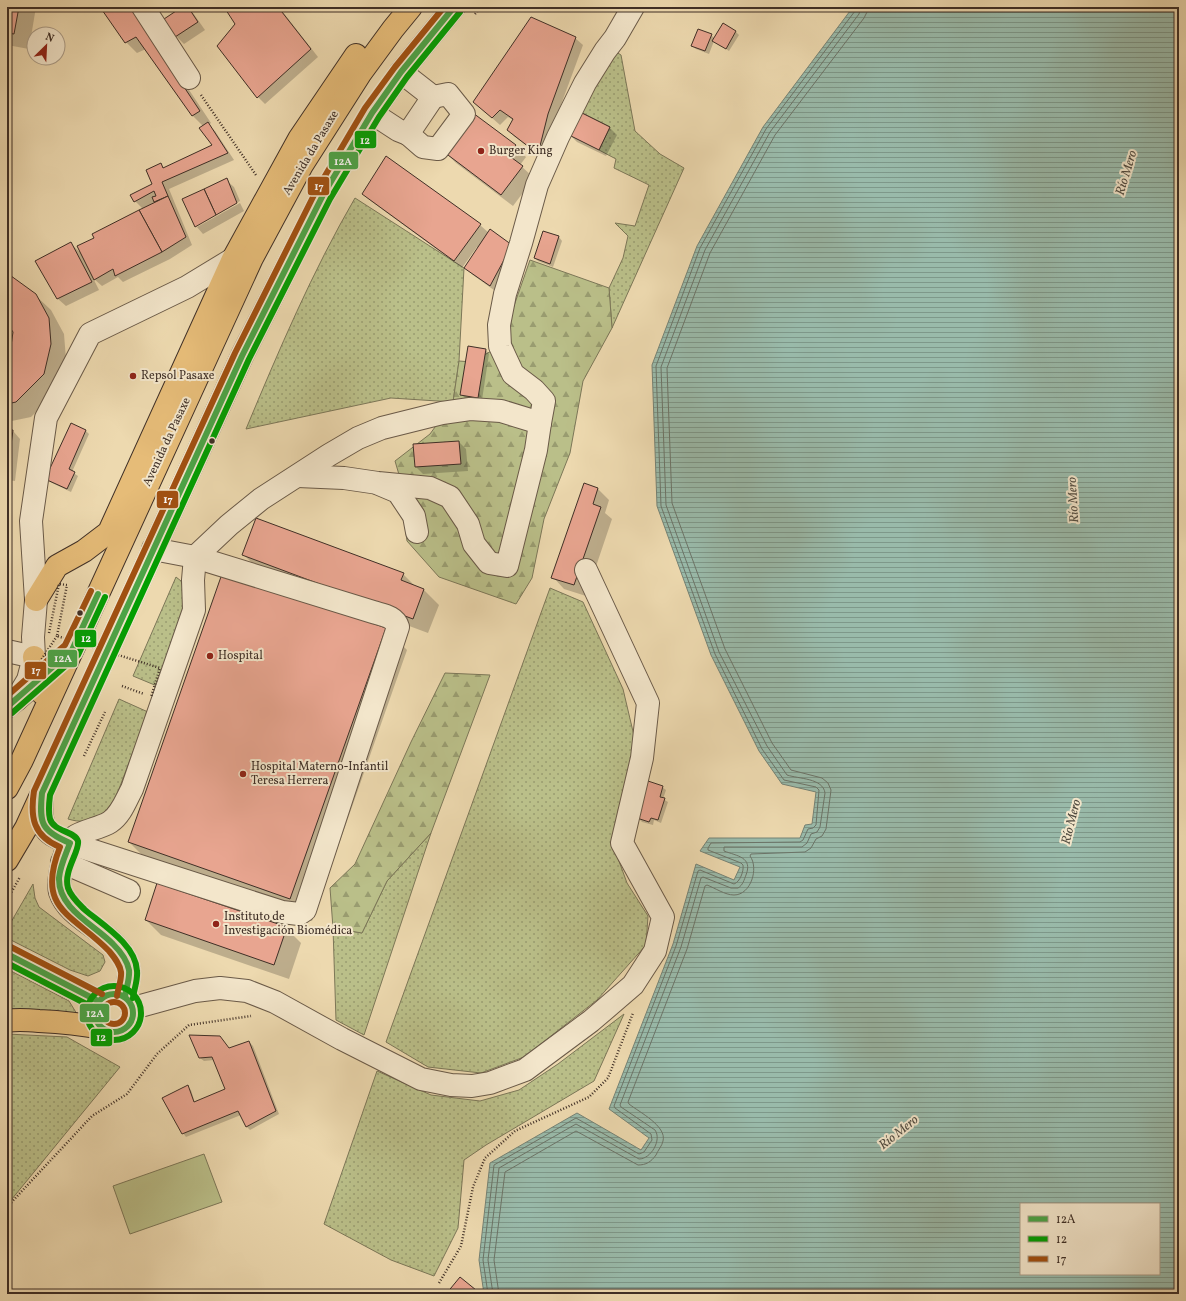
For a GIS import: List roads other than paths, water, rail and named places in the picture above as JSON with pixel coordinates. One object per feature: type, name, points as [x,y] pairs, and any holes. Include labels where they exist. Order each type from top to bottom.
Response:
[{"type":"main road","points":[[36,600],[57,566],[84,551],[109,532],[233,259],[268,193],[298,140],[338,80],[392,7]]},
{"type":"main road","name":"Avenida da Pasaxe","points":[[7,788],[22,760],[46,707],[65,643],[252,258],[302,165],[360,74],[393,28],[411,7]]},
{"type":"main road","points":[[7,860],[26,828],[242,356],[323,195],[372,113],[401,72],[462,13]]},
{"type":"main road","points":[[39,642],[38,681],[46,707]]},
{"type":"main road","points":[[10,707],[38,681],[65,643]]},
{"type":"main road","points":[[7,1021],[56,1022],[83,1024],[102,1028]]},
{"type":"street","points":[[143,7],[189,78]]},
{"type":"street","points":[[298,476],[344,478],[430,488],[450,497],[468,524],[474,544],[489,563],[507,566],[536,450],[544,401],[534,390],[513,374],[500,346],[499,325],[505,294],[537,185],[558,137],[584,83],[615,38],[633,7]]},
{"type":"street","points":[[401,72],[433,97]]},
{"type":"street","points":[[372,113],[398,130],[408,134],[423,147],[438,148],[464,114],[448,94],[433,97],[408,134]]},
{"type":"street","points":[[10,707],[28,680],[39,642],[31,521],[46,418],[90,334],[187,287],[233,259]]},
{"type":"street","points":[[540,423],[501,412],[470,409],[442,413],[382,428],[358,438],[261,499],[229,525],[195,557],[192,580],[194,610],[132,789],[119,813],[110,822],[74,837],[66,853],[60,872],[60,891],[68,904],[121,951],[129,971],[129,1002],[134,1014],[133,1020],[130,1026],[119,1032],[107,1032],[102,1028],[95,1018],[96,1007],[98,1001],[102,997],[114,994],[129,1002],[220,988],[247,991],[275,1002],[342,1039],[422,1079],[451,1085],[472,1086],[490,1083],[525,1070],[591,1021],[633,985],[656,950],[663,917],[622,843],[642,758],[648,703],[586,570]]},
{"type":"street","points":[[378,483],[398,492],[414,516],[417,532]]},
{"type":"street","points":[[66,853],[282,912],[299,914],[305,910],[398,627],[397,622],[393,619],[373,612],[195,557],[154,549]]},
{"type":"street","points":[[7,639],[39,642]]},
{"type":"street","points":[[7,651],[39,642]]},
{"type":"street","points":[[42,793],[41,806],[43,825],[66,853],[129,891]]},
{"type":"street","points":[[7,954],[98,1001]]},
{"type":"water","name":"Río Mero","points":[[853,7],[1179,7],[1179,1294],[484,1294],[479,1260],[490,1163],[577,1113],[641,1150],[649,1138],[609,1109],[673,944],[696,864],[734,880],[740,867],[700,851],[709,838],[800,838],[805,825],[812,824],[816,792],[782,784],[759,751],[711,655],[657,506],[652,365],[697,246],[763,127]]},
{"type":"place","name":"Burger King","points":[[481,151]]},
{"type":"place","name":"Repsol Pasaxe","points":[[133,376]]},
{"type":"place","name":"Hospital","points":[[210,656]]},
{"type":"place","name":"Hospital Materno-Infantil Teresa Herrera","points":[[243,774]]},
{"type":"place","name":"Instituto de Investigación Biomédica","points":[[216,924]]}]
